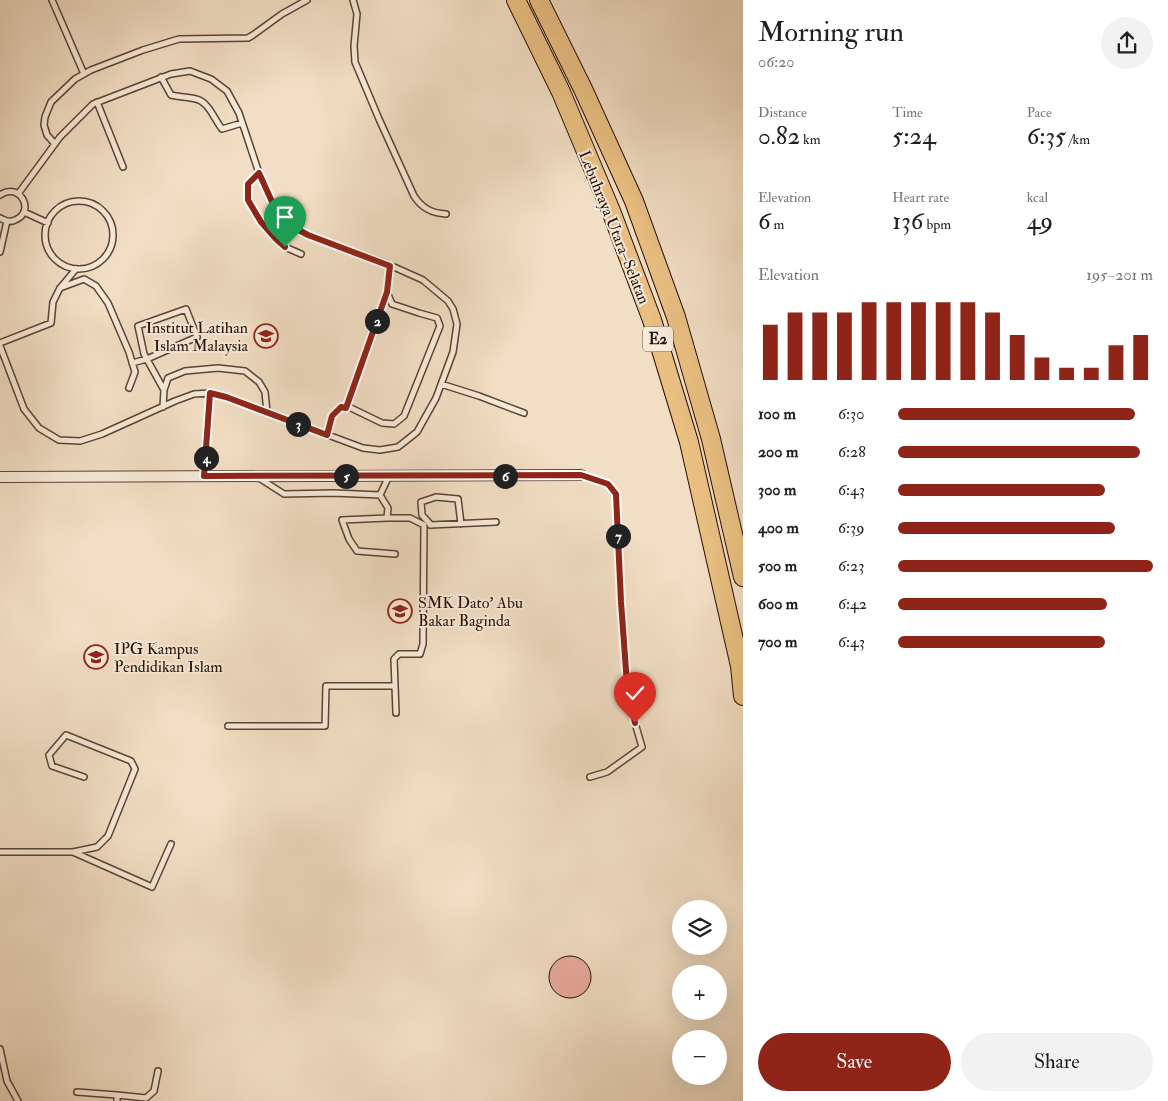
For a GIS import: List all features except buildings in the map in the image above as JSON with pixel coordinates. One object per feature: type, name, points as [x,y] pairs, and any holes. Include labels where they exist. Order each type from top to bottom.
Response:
[{"type":"highway","name":"Lebuhraya Utara–Selatan","points":[[516,0],[561,92],[611,211],[652,320],[689,442],[740,666],[743,696]]},
{"type":"highway","name":"Lebuhraya Utara–Selatan","points":[[539,0],[634,201],[676,317],[711,439],[743,577]]},
{"type":"street","points":[[0,477],[581,475]]},
{"type":"lane","points":[[52,0],[84,74]]},
{"type":"lane","points":[[55,144],[47,135],[44,125],[45,117],[52,102],[75,79],[91,70],[143,50],[179,39],[248,38],[282,14],[307,0]]},
{"type":"lane","points":[[353,0],[357,14],[354,46],[355,62],[379,119],[414,196],[428,210],[446,214]]},
{"type":"lane","points":[[18,194],[60,137],[92,104],[162,77],[190,71],[211,79],[227,91],[239,113],[259,173],[278,215],[291,226],[308,235],[423,280],[448,301],[453,309],[457,324],[453,352],[436,398],[417,432],[398,447],[380,450],[363,448],[226,397],[210,393],[194,394],[102,434],[80,441],[59,440],[39,428],[24,409],[0,345],[51,323],[53,302],[60,288],[76,269]]},
{"type":"lane","points":[[162,77],[171,95],[198,99],[208,106],[222,129],[242,123]]},
{"type":"lane","points":[[97,102],[123,167]]},
{"type":"lane","points":[[259,173],[248,184],[248,200],[261,222],[276,239],[285,247],[301,254]]},
{"type":"lane","points":[[0,218],[7,221],[17,220],[24,212],[25,203],[18,194],[11,191],[1,193]]},
{"type":"lane","points":[[71,201],[95,204],[105,211],[111,221],[114,232],[113,244],[108,255],[99,264],[88,268],[76,269],[64,266],[54,259],[48,249],[45,237],[46,225],[48,223],[60,206],[71,201]]},
{"type":"lane","points":[[24,212],[48,223]]},
{"type":"lane","points":[[0,252],[7,221]]},
{"type":"lane","points":[[346,408],[387,292],[390,266]]},
{"type":"lane","points":[[60,288],[84,279],[96,286],[108,303],[136,372],[128,388]]},
{"type":"lane","points":[[327,435],[332,416],[341,407],[351,408],[382,423],[394,424],[404,416],[440,326],[437,318],[419,314],[392,304],[387,292]]},
{"type":"lane","points":[[132,363],[147,359],[197,337],[186,309],[138,326],[144,354],[147,359],[164,390]]},
{"type":"lane","points":[[163,407],[164,390],[168,378],[185,371],[218,368],[245,371],[259,382],[265,392],[267,412]]},
{"type":"lane","points":[[441,384],[524,413]]},
{"type":"lane","points":[[204,476],[210,393]]},
{"type":"lane","points":[[581,475],[608,484],[616,494],[627,684],[642,747],[607,772],[590,777]]},
{"type":"lane","points":[[257,476],[284,494],[334,493],[380,495]]},
{"type":"lane","points":[[380,495],[389,476]]},
{"type":"lane","points":[[380,495],[388,508],[387,518]]},
{"type":"lane","points":[[431,525],[422,516],[421,502],[436,498],[458,499],[461,524]]},
{"type":"lane","points":[[395,554],[357,551],[349,539],[342,520],[410,518],[424,525],[496,522]]},
{"type":"lane","points":[[396,713],[394,659],[399,654],[420,654],[423,644],[424,525]]},
{"type":"lane","points":[[228,726],[325,726],[326,686],[395,686]]},
{"type":"lane","points":[[0,852],[72,852],[97,847],[108,836],[135,770],[131,761],[66,735],[49,755],[52,766],[84,777]]},
{"type":"lane","points":[[72,852],[152,887],[171,844]]},
{"type":"lane","points":[[0,1049],[7,1081],[18,1101]]},
{"type":"lane","points":[[78,1092],[117,1098],[146,1098],[154,1091],[158,1071]]},
{"type":"place","name":"Institut Latihan Islam Malaysia","points":[[266,336]]},
{"type":"place","name":"SMK Dato’ Abu Bakar Baginda","points":[[400,611]]},
{"type":"place","name":"IPG Kampus Pendidikan Islam","points":[[96,657]]},
{"type":"route","points":[[285,247],[261,222],[248,200],[248,184],[259,173],[278,215],[291,226],[308,235],[390,266],[387,292],[346,408],[341,407],[332,416],[327,435],[226,397],[210,393],[204,476],[581,475],[608,484],[616,494],[627,684],[635,723]]}]
